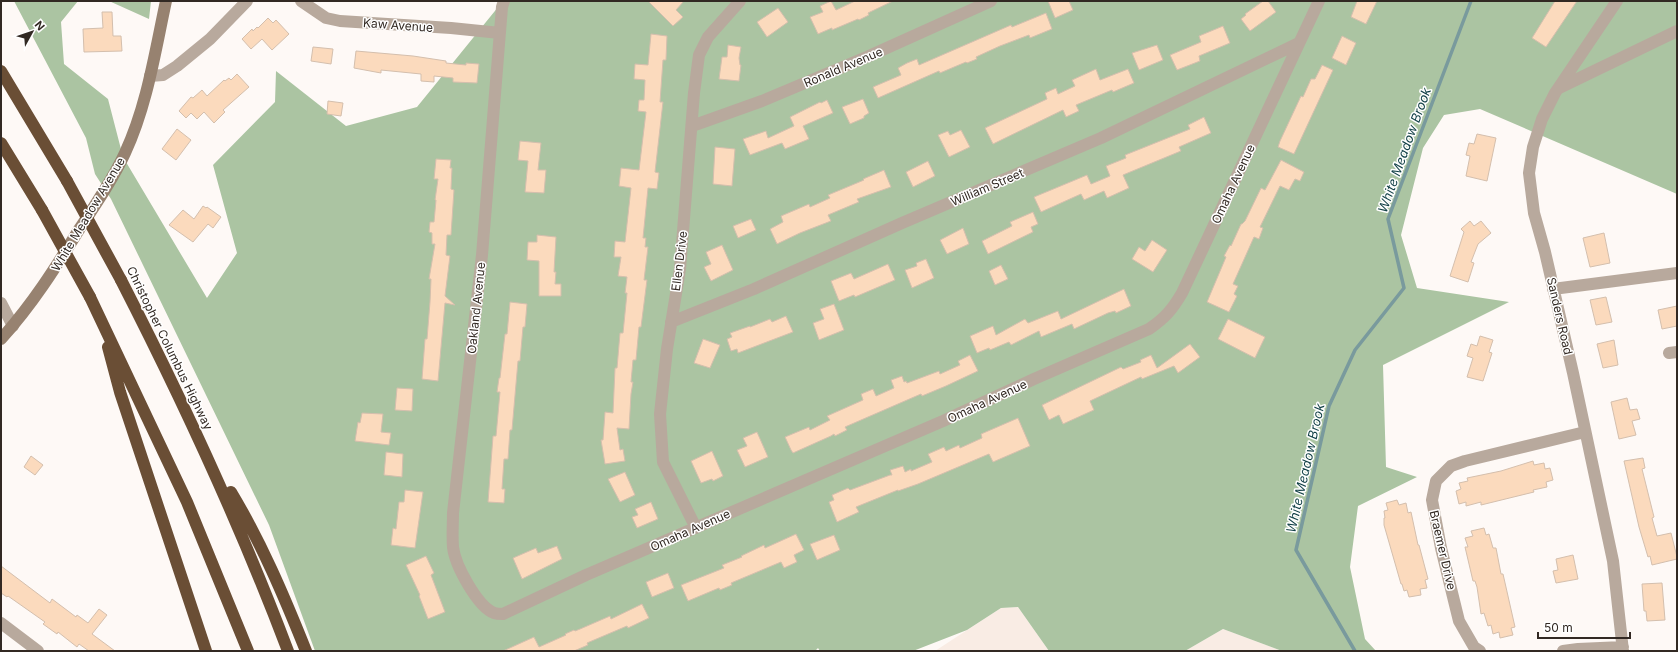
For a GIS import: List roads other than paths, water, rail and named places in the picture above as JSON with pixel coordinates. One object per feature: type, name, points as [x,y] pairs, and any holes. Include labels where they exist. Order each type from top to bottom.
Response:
[{"type":"highway","name":"Christopher Columbus Highway","points":[[1,71],[67,181],[121,280],[173,381],[255,565],[288,651]]},
{"type":"highway","points":[[1,143],[42,210],[101,319],[187,502],[248,651]]},
{"type":"highway","points":[[101,319],[120,392],[206,651]]},
{"type":"highway","points":[[204,448],[247,518],[284,596],[306,651]]},
{"type":"street","name":"White Meadow Avenue","points":[[1,339],[14,326],[50,277],[126,153],[141,110],[150,76],[166,1]]},
{"type":"street","points":[[150,76],[163,75],[177,66],[210,39],[246,1]]},
{"type":"street","name":"Kaw Avenue","points":[[301,1],[326,18],[340,21],[451,28],[500,33]]},
{"type":"street","name":"Oakland Avenue","points":[[484,606],[474,594],[462,575],[453,548],[453,513],[482,255],[502,7],[504,1]]},
{"type":"street","name":"Ellen Drive","points":[[696,528],[663,462],[660,414],[671,322],[680,269],[694,93],[699,55],[708,37],[740,1]]},
{"type":"street","name":"Ronald Avenue","points":[[692,126],[762,101],[869,56],[991,1]]},
{"type":"street","name":"Omaha Avenue","points":[[484,606],[494,613],[503,614],[586,575],[943,421],[1034,379],[1149,329],[1164,318],[1173,308],[1182,293],[1319,1]]},
{"type":"street","name":"Sanders Road","points":[[1617,1],[1558,88],[1542,119],[1533,147],[1529,173],[1534,213],[1586,432],[1613,561],[1623,649]]},
{"type":"street","points":[[1558,88],[1677,31]]},
{"type":"street","name":"William Street","points":[[671,322],[761,286],[902,223],[1101,138],[1299,43]]},
{"type":"street","points":[[1553,289],[1677,273]]},
{"type":"street","points":[[1,303],[14,326]]},
{"type":"street","name":"Braemer Drive","points":[[1480,651],[1474,647],[1459,621],[1441,548],[1432,500],[1436,481],[1451,466],[1465,461],[1586,432]]},
{"type":"street","points":[[1,623],[38,651]]},
{"type":"street","points":[[1563,651],[1578,649],[1623,649]]},
{"type":"waterway","name":"White Meadow Brook","points":[[1355,651],[1296,550],[1329,406],[1355,350],[1404,288],[1388,219],[1471,1]]}]
